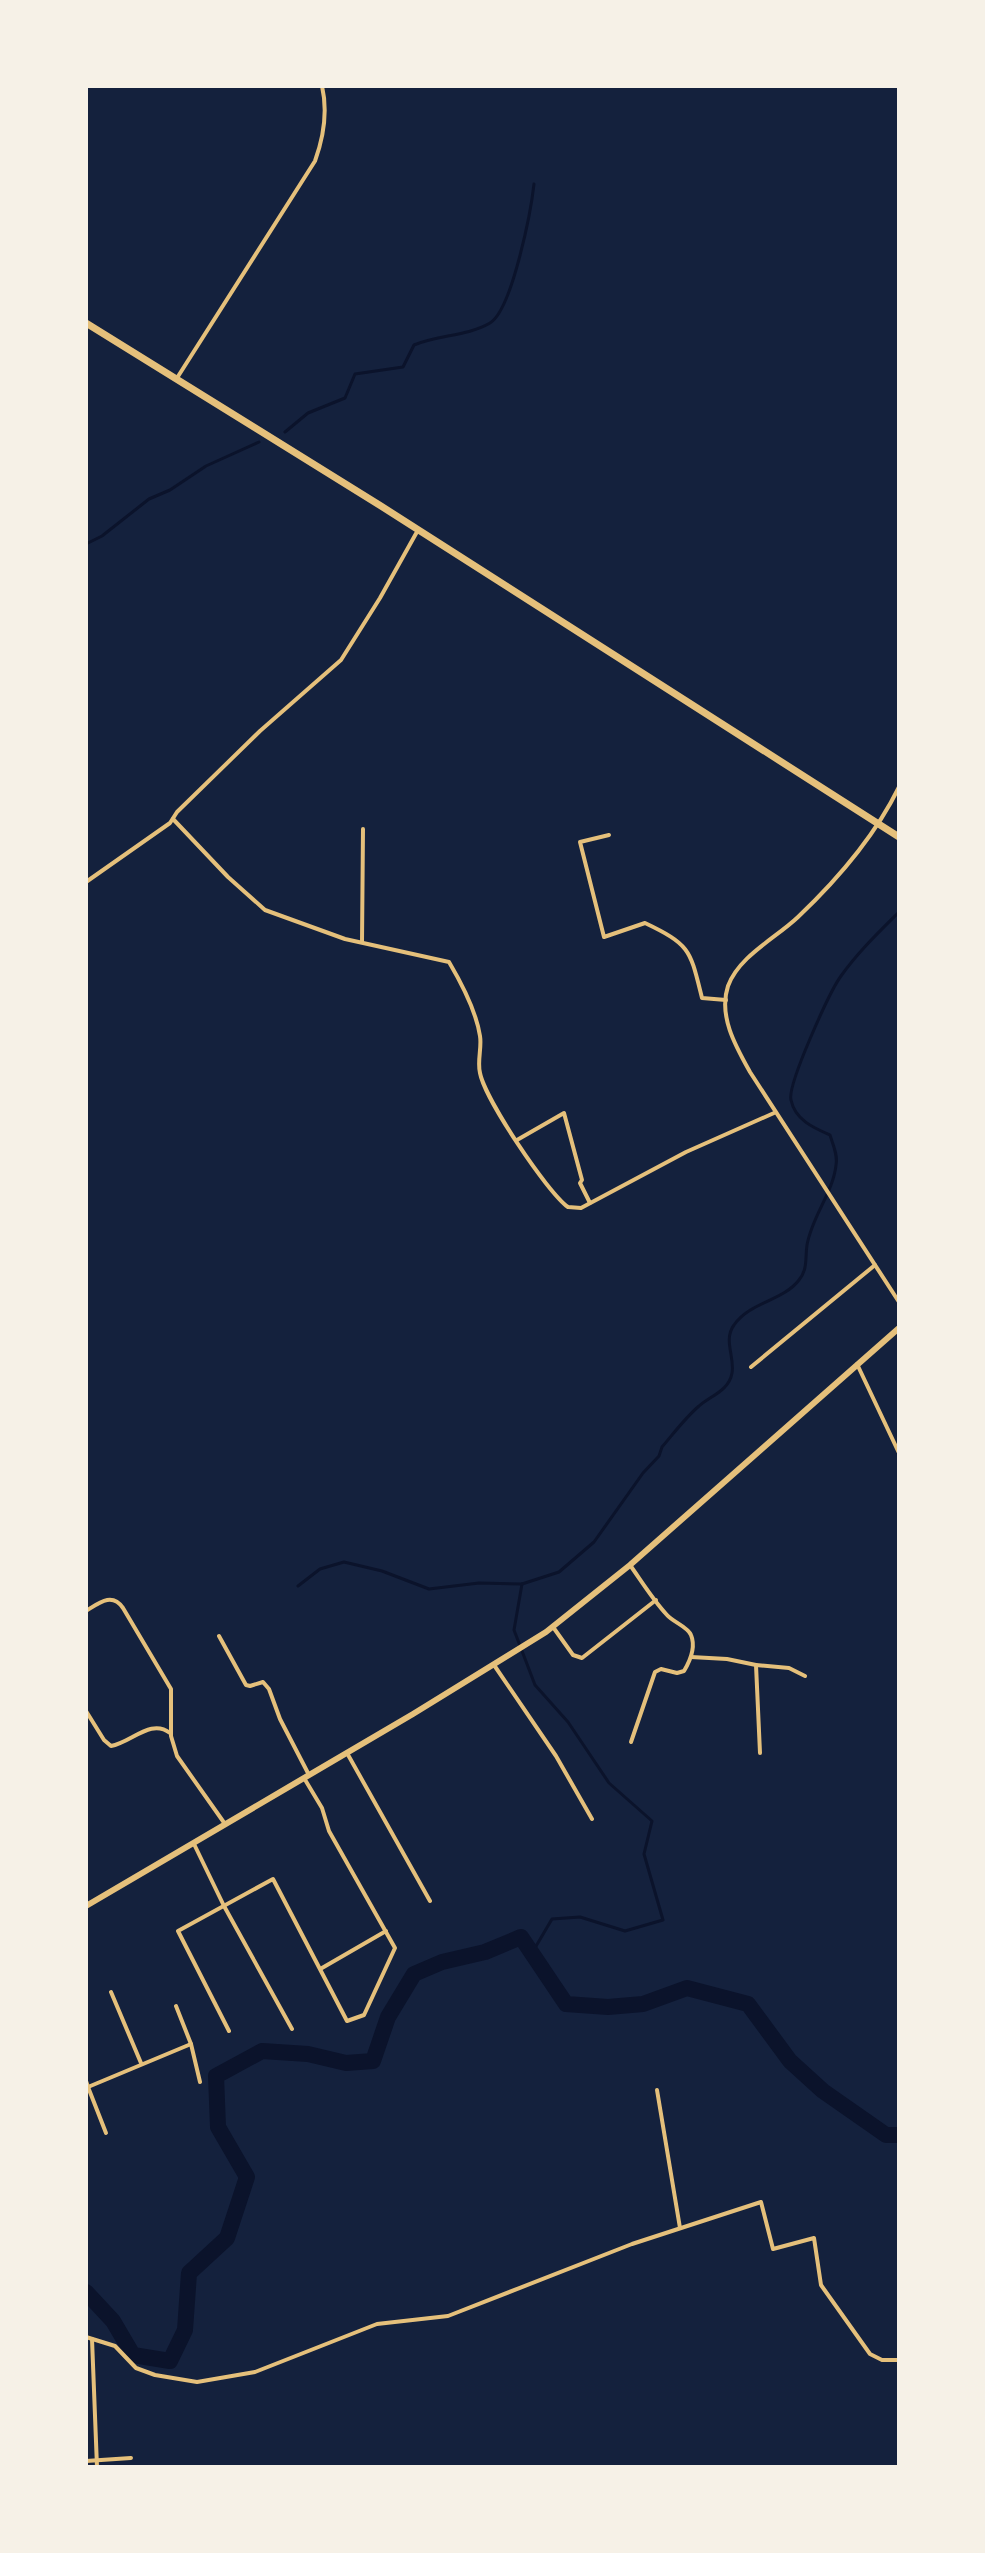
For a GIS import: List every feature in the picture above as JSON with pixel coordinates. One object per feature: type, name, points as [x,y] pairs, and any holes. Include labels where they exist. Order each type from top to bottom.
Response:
[{"type":"main road","points":[[86,323],[418,530],[899,837]]},
{"type":"main road","points":[[86,1906],[347,1753],[553,1627],[630,1565],[899,1328]]},
{"type":"street","points":[[177,378],[315,161],[324,130],[322,86]]},
{"type":"street","points":[[86,882],[163,829],[260,731],[341,660],[418,530]]},
{"type":"street","points":[[899,787],[879,824],[840,872],[797,918],[741,965],[728,987],[726,1000],[732,1038],[774,1113],[899,1302]]},
{"type":"street","points":[[173,819],[228,877],[265,910],[289,921],[362,942],[449,962],[478,1028],[483,1083],[516,1140],[565,1206],[578,1208],[590,1203],[686,1152],[774,1113]]},
{"type":"street","points":[[362,942],[363,829]]},
{"type":"street","points":[[609,835],[580,842],[604,937],[645,923],[677,938],[693,959],[702,998],[726,1000]]},
{"type":"street","points":[[516,1140],[564,1113],[582,1180],[580,1183],[590,1203]]},
{"type":"street","points":[[751,1367],[875,1265]]},
{"type":"street","points":[[857,1364],[899,1453]]},
{"type":"street","points":[[630,1565],[673,1622],[689,1632],[691,1657],[682,1672],[661,1669],[655,1672],[631,1742]]},
{"type":"street","points":[[86,1611],[106,1599],[114,1599],[121,1604],[171,1689],[171,1733],[177,1756],[225,1824]]},
{"type":"street","points":[[553,1627],[573,1655],[582,1658],[656,1600]]},
{"type":"street","points":[[219,1636],[246,1685],[263,1682],[268,1686],[283,1726],[322,1808],[329,1831],[395,1948],[364,2015],[347,2021],[273,1879],[178,1931],[229,2031]]},
{"type":"street","points":[[691,1657],[789,1668],[805,1676]]},
{"type":"street","points":[[494,1665],[556,1756],[592,1819]]},
{"type":"street","points":[[756,1665],[760,1753]]},
{"type":"street","points":[[86,1711],[111,1746],[156,1726],[171,1733]]},
{"type":"street","points":[[347,1753],[430,1901]]},
{"type":"street","points":[[194,1843],[224,1906],[292,2029]]},
{"type":"street","points":[[321,1969],[386,1931]]},
{"type":"street","points":[[111,1992],[141,2063]]},
{"type":"street","points":[[176,2006],[191,2044],[200,2082]]},
{"type":"street","points":[[106,2133],[87,2085],[191,2044]]},
{"type":"street","points":[[657,2090],[680,2228]]},
{"type":"street","points":[[97,2467],[89,2338],[115,2346],[136,2368],[155,2375],[197,2382],[255,2372],[377,2324],[448,2316],[632,2244],[761,2202],[773,2249],[814,2238],[821,2285],[870,2354],[882,2360],[899,2360]]},
{"type":"street","points":[[86,2461],[131,2458]]},
{"type":"waterway","points":[[285,432],[308,413],[345,398],[355,374],[403,367],[414,345],[472,331],[490,323],[506,300],[513,280],[534,184]]},
{"type":"waterway","points":[[86,544],[102,536],[149,499],[170,490],[206,466],[259,442]]},
{"type":"waterway","points":[[298,1586],[320,1569],[344,1562],[382,1571],[429,1589],[479,1583],[522,1584],[559,1572],[594,1542],[643,1473],[659,1456],[662,1447],[699,1406],[727,1384],[732,1373],[729,1337],[734,1325],[749,1311],[784,1293],[802,1276],[810,1234],[831,1185],[836,1158],[830,1135],[806,1122],[793,1107],[792,1091],[810,1038],[836,985],[862,950],[899,912]]},
{"type":"waterway","points":[[522,1584],[514,1630],[535,1685],[568,1722],[609,1783],[652,1821],[644,1854],[663,1920],[625,1931],[580,1917],[552,1919],[532,1953]]},
{"type":"waterway","points":[[86,2292],[113,2321],[133,2355],[170,2361],[185,2330],[189,2273],[227,2238],[247,2177],[218,2127],[216,2076],[262,2051],[308,2054],[346,2063],[373,2061],[388,2017],[414,1974],[442,1962],[485,1952],[521,1937],[566,2004],[608,2007],[643,2004],[687,1988],[748,2004],[790,2061],[823,2091],[886,2135],[899,2135]]}]
